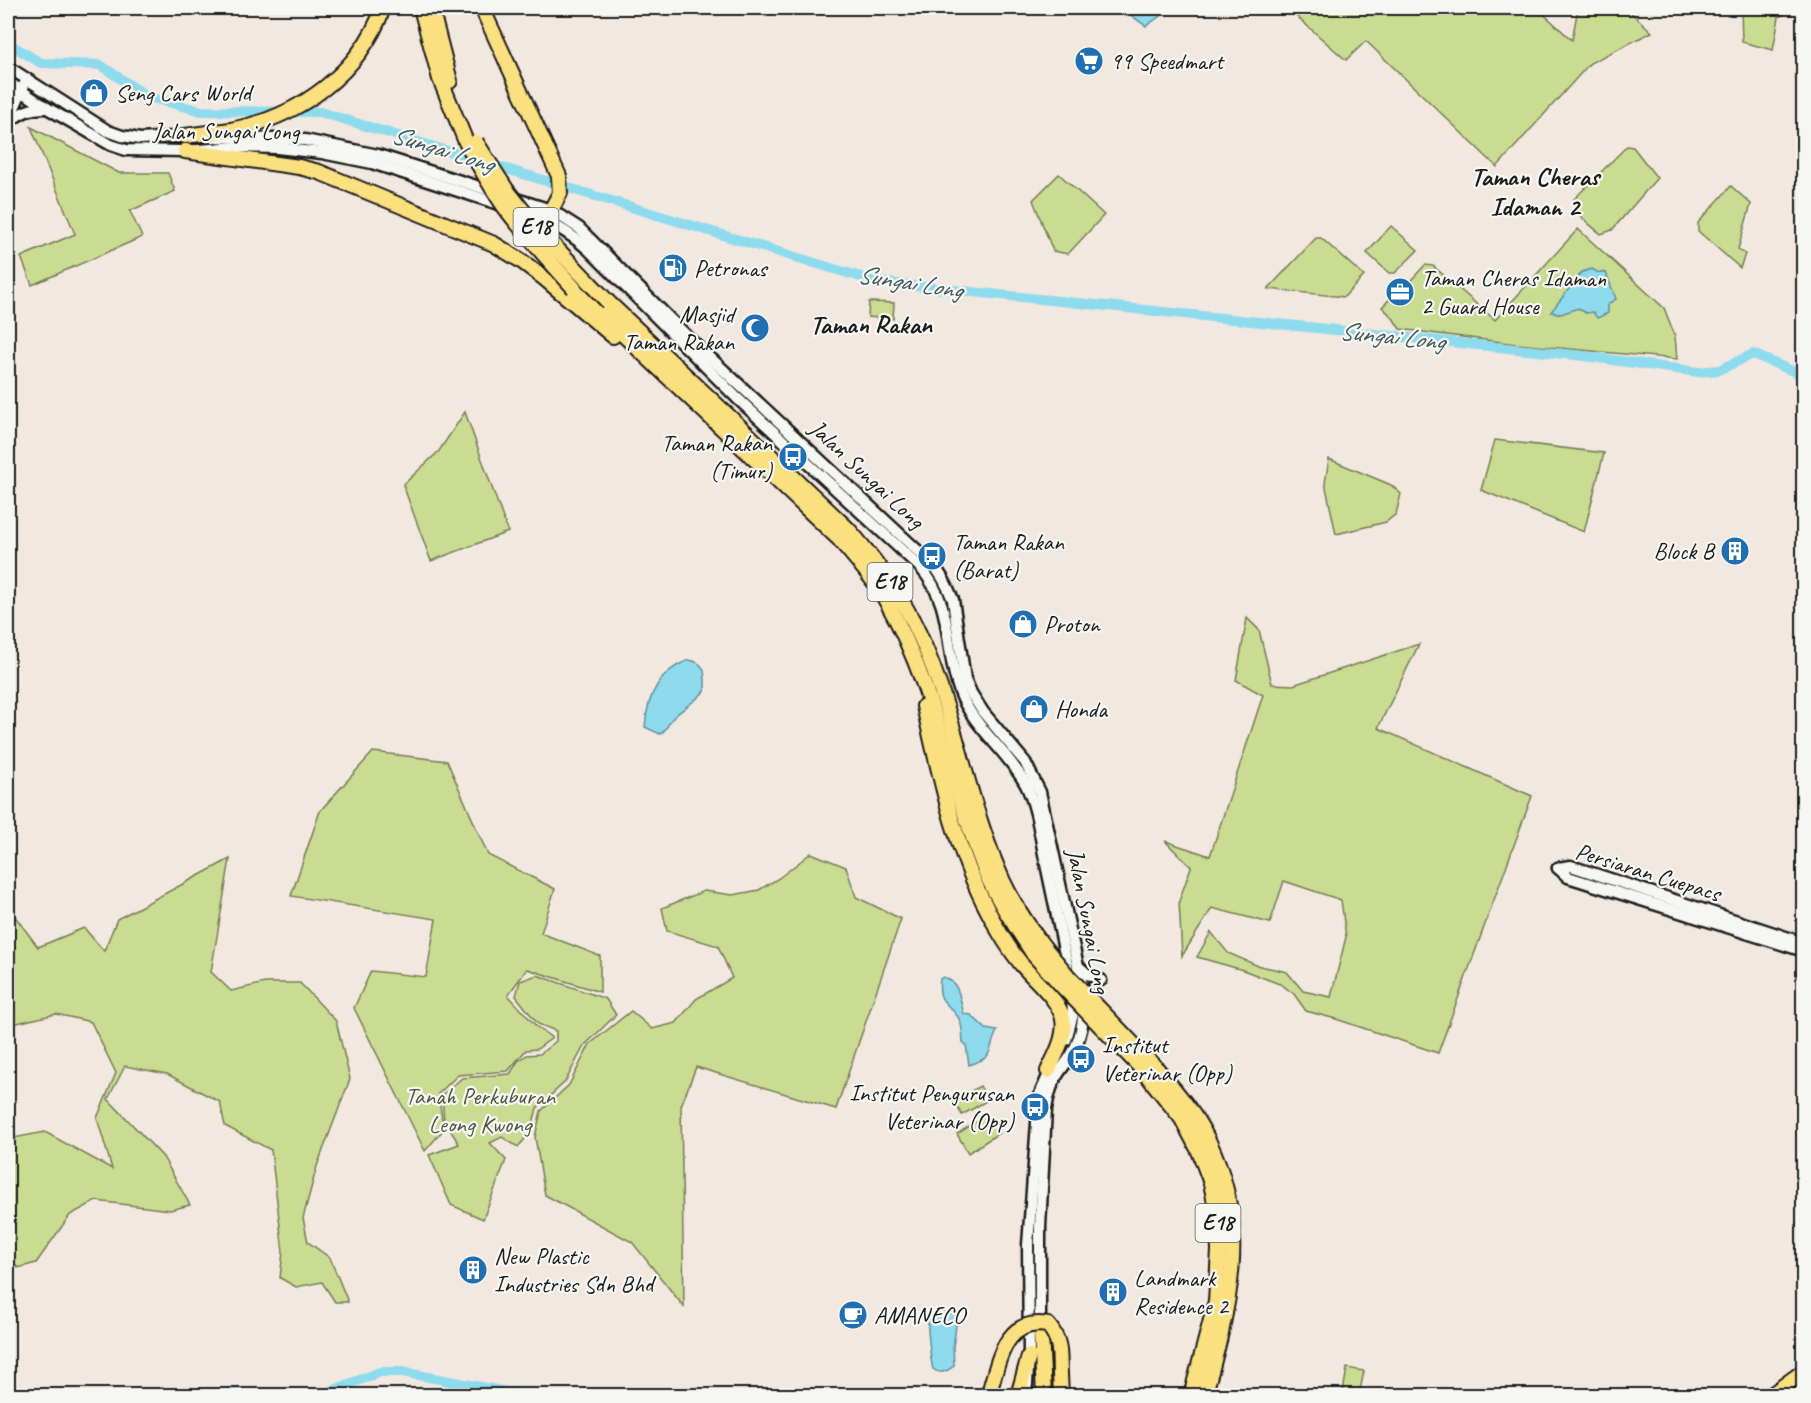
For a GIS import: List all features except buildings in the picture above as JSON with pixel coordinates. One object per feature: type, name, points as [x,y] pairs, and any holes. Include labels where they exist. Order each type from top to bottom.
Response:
[{"type":"highway","points":[[186,136],[232,129],[282,114],[314,97],[346,69],[364,46],[383,8]]},
{"type":"highway","name":"E18","points":[[421,8],[440,79],[471,142],[536,227],[608,302],[847,528],[897,592],[913,622],[942,692],[998,871],[1038,951],[1068,976],[1157,1069],[1191,1112],[1207,1138],[1219,1164],[1232,1222],[1231,1287],[1204,1395]]},
{"type":"highway","name":"E18","points":[[432,8],[449,79],[487,181],[531,241],[574,288],[839,539],[866,571],[887,601],[904,635],[930,699],[987,874],[1004,909],[1064,988],[1142,1069],[1182,1119],[1199,1151],[1211,1183],[1217,1213],[1219,1251],[1216,1301],[1191,1395]]},
{"type":"highway","points":[[482,8],[559,176],[560,193],[549,215]]},
{"type":"highway","points":[[185,151],[299,167],[319,172],[484,240],[520,260],[620,340],[657,366]]},
{"type":"highway","points":[[904,635],[923,699],[952,824],[964,859],[1002,936],[1020,962],[1056,1003],[1062,1015],[1063,1038],[1048,1071]]},
{"type":"highway","points":[[988,1395],[1006,1342],[1013,1331],[1028,1324],[1048,1325],[1059,1341],[1061,1395]]},
{"type":"highway","points":[[1041,1331],[1044,1395]]},
{"type":"highway","points":[[1018,1395],[1029,1356]]},
{"type":"highway","points":[[1770,1395],[1803,1371]]},
{"type":"street","name":"Jalan Sungai Long","points":[[8,67],[108,131],[122,136],[140,139],[186,136],[305,140],[378,155],[549,215],[579,228],[689,338],[927,559],[943,577],[953,600],[965,679],[970,693],[1025,762],[1040,792],[1083,994],[1082,1030],[1074,1052],[1056,1076],[1048,1096],[1046,1109],[1040,1227],[1041,1331],[1037,1395]]},
{"type":"street","points":[[8,122],[12,88],[22,77]]},
{"type":"street","name":"Jalan Sungai Long","points":[[12,88],[111,145],[126,150],[185,151],[238,147],[322,153],[372,163],[549,215],[588,249],[737,398],[921,567],[933,581],[943,604],[955,679],[961,695],[980,724],[1017,769],[1035,809],[1072,991],[1073,1014],[1069,1032],[1061,1051],[1048,1071],[1038,1108],[1028,1245],[1029,1356],[1026,1395]]},
{"type":"street","points":[[8,122],[23,111],[34,107],[47,108]]},
{"type":"street","name":"Persiaran Cuepacs","points":[[1803,943],[1571,866],[1558,868],[1568,877],[1803,951]]},
{"type":"street","points":[[1078,966],[1087,974],[1101,980],[1083,994]]},
{"type":"green space","points":[[1287,8],[1537,8],[1572,40],[1578,8],[1626,8],[1652,32],[1590,63],[1497,167],[1366,41],[1346,60]]},
{"type":"green space","points":[[1741,8],[1794,8],[1779,17],[1773,50],[1742,42]]},
{"type":"green space","points":[[31,127],[119,173],[168,173],[175,191],[130,211],[142,237],[32,285],[21,257],[75,234]]},
{"type":"green space","points":[[1627,146],[1633,147],[1657,178],[1612,230],[1601,234],[1579,214],[1574,199]]},
{"type":"green space","points":[[1059,174],[1104,215],[1068,254],[1053,251],[1033,200]]},
{"type":"green space","points":[[1731,186],[1751,204],[1738,249],[1745,254],[1740,268],[1698,231],[1698,223]]},
{"type":"green space","points":[[1391,226],[1418,250],[1395,273],[1389,273],[1367,253]]},
{"type":"green space","points":[[1578,229],[1664,308],[1675,336],[1677,359],[1517,344],[1400,329],[1382,307],[1393,296],[1397,298],[1425,265],[1433,266],[1495,320]],"holes":[[[1606,273],[1612,293],[1608,304],[1586,313],[1578,308]]]},
{"type":"green space","points":[[1316,238],[1321,238],[1364,276],[1344,297],[1268,289]]},
{"type":"green space","points":[[869,302],[894,303],[893,319],[868,317]]},
{"type":"green space","points":[[465,412],[508,532],[431,561],[403,485],[439,451]]},
{"type":"green space","points":[[1495,440],[1604,453],[1584,532],[1481,490]]},
{"type":"green space","points":[[1329,459],[1391,485],[1401,494],[1396,514],[1386,522],[1336,534],[1325,483]]},
{"type":"green space","points":[[1247,618],[1259,630],[1272,684],[1293,685],[1419,644],[1378,728],[1532,796],[1438,1053],[1306,1011],[1294,994],[1282,985],[1243,970],[1197,957],[1211,932],[1228,953],[1256,965],[1287,972],[1303,991],[1331,997],[1346,937],[1341,900],[1284,881],[1270,923],[1212,908],[1182,956],[1179,901],[1191,867],[1165,841],[1210,856],[1263,695],[1236,680]]},
{"type":"green space","points":[[373,752],[447,761],[488,855],[555,889],[541,933],[600,956],[600,992],[527,969],[508,995],[537,1027],[552,1038],[537,1049],[526,1050],[508,1071],[458,1075],[438,1094],[444,1129],[425,1151],[354,1008],[371,971],[426,977],[436,919],[291,896],[320,811]]},
{"type":"green space","points":[[811,853],[846,867],[856,897],[901,919],[836,1109],[696,1067],[681,1106],[684,1307],[632,1242],[545,1195],[535,1137],[541,1111],[569,1085],[590,1044],[631,1011],[652,1029],[676,1023],[696,999],[732,978],[718,946],[667,931],[662,908],[704,891],[733,895],[759,890],[779,878]]},
{"type":"green space","points":[[230,859],[211,972],[231,991],[265,983],[300,983],[336,1021],[350,1079],[317,1166],[303,1218],[308,1242],[330,1258],[348,1302],[335,1302],[322,1282],[296,1287],[280,1278],[283,1252],[271,1150],[225,1126],[220,1102],[167,1074],[125,1066],[108,1099],[163,1157],[190,1205],[170,1210],[96,1201],[70,1215],[36,1263],[18,1268],[8,1255],[8,1139],[45,1132],[112,1169],[97,1118],[116,1073],[91,1022],[56,1014],[8,1025],[8,907],[38,947],[84,928],[104,951],[117,919]]},
{"type":"green space","name":"Tanah Perkuburan Leong Kwong","points":[[537,975],[606,999],[616,1015],[584,1046],[565,1082],[537,1108],[531,1132],[518,1147],[502,1137],[490,1143],[506,1160],[483,1219],[451,1205],[429,1155],[459,1144],[444,1120],[442,1095],[462,1078],[510,1074],[518,1061],[527,1055],[540,1054],[556,1041],[556,1031],[538,1024],[516,996],[520,981]]},
{"type":"green space","points":[[980,1086],[988,1100],[962,1115],[954,1101]]},
{"type":"green space","points":[[987,1115],[999,1133],[968,1153],[957,1134]]},
{"type":"green space","points":[[1347,1368],[1364,1371],[1359,1395],[1343,1392]]},
{"type":"water","points":[[1128,8],[1153,8],[1160,13],[1160,16],[1146,26],[1128,13]]},
{"type":"water","points":[[1592,269],[1606,273],[1616,299],[1608,304],[1608,313],[1597,318],[1593,312],[1586,313],[1578,308],[1561,314],[1551,312],[1582,272]]},
{"type":"water","points":[[689,660],[695,661],[704,670],[705,690],[676,715],[660,734],[645,727],[648,705],[656,686],[670,671]]},
{"type":"water","points":[[943,977],[956,987],[964,1014],[971,1015],[986,1029],[997,1031],[989,1053],[978,1062],[969,1065],[960,1020],[941,998],[939,987],[940,979]]},
{"type":"water","points":[[938,1310],[955,1313],[957,1319],[953,1347],[954,1365],[941,1372],[933,1369],[928,1329],[929,1319]]},
{"type":"waterway","name":"Sungai Long","points":[[8,43],[41,63],[100,65],[148,97],[201,111],[320,112],[877,282],[1584,356],[1698,372],[1719,370],[1753,354],[1804,376]]},
{"type":"waterway","points":[[319,1396],[380,1372],[402,1372],[529,1396]]},
{"type":"waterway","points":[[212,1396],[235,1393],[263,1396]]},
{"type":"railway","points":[[1797,1396],[1804,1387]]},
{"type":"place","name":"99 Speedmart","points":[[1089,61]]},
{"type":"place","name":"Seng Cars World","points":[[94,93]]},
{"type":"place","name":"Petronas","points":[[673,268]]},
{"type":"place","name":"Taman Cheras Idaman 2 Guard House","points":[[1400,292]]},
{"type":"place","name":"Masjid Taman Rakan","points":[[755,328]]},
{"type":"place","name":"Taman Rakan (Timur)","points":[[793,457]]},
{"type":"place","name":"Block B","points":[[1735,551]]},
{"type":"place","name":"Taman Rakan (Barat)","points":[[932,556]]},
{"type":"place","name":"Proton","points":[[1023,624]]},
{"type":"place","name":"Honda","points":[[1034,709]]},
{"type":"place","name":"Institut Veterinar (Opp)","points":[[1081,1059]]},
{"type":"place","name":"Institut Pengurusan Veterinar (Opp)","points":[[1035,1107]]},
{"type":"place","name":"New Plastic Industries Sdn Bhd","points":[[473,1270]]},
{"type":"place","name":"Landmark Residence 2","points":[[1113,1292]]},
{"type":"place","name":"AMANECO","points":[[853,1315]]},
{"type":"district","name":"Taman Cheras Idaman 2","points":[[1535,191]]},
{"type":"district","name":"Taman Rakan","points":[[871,324]]}]
